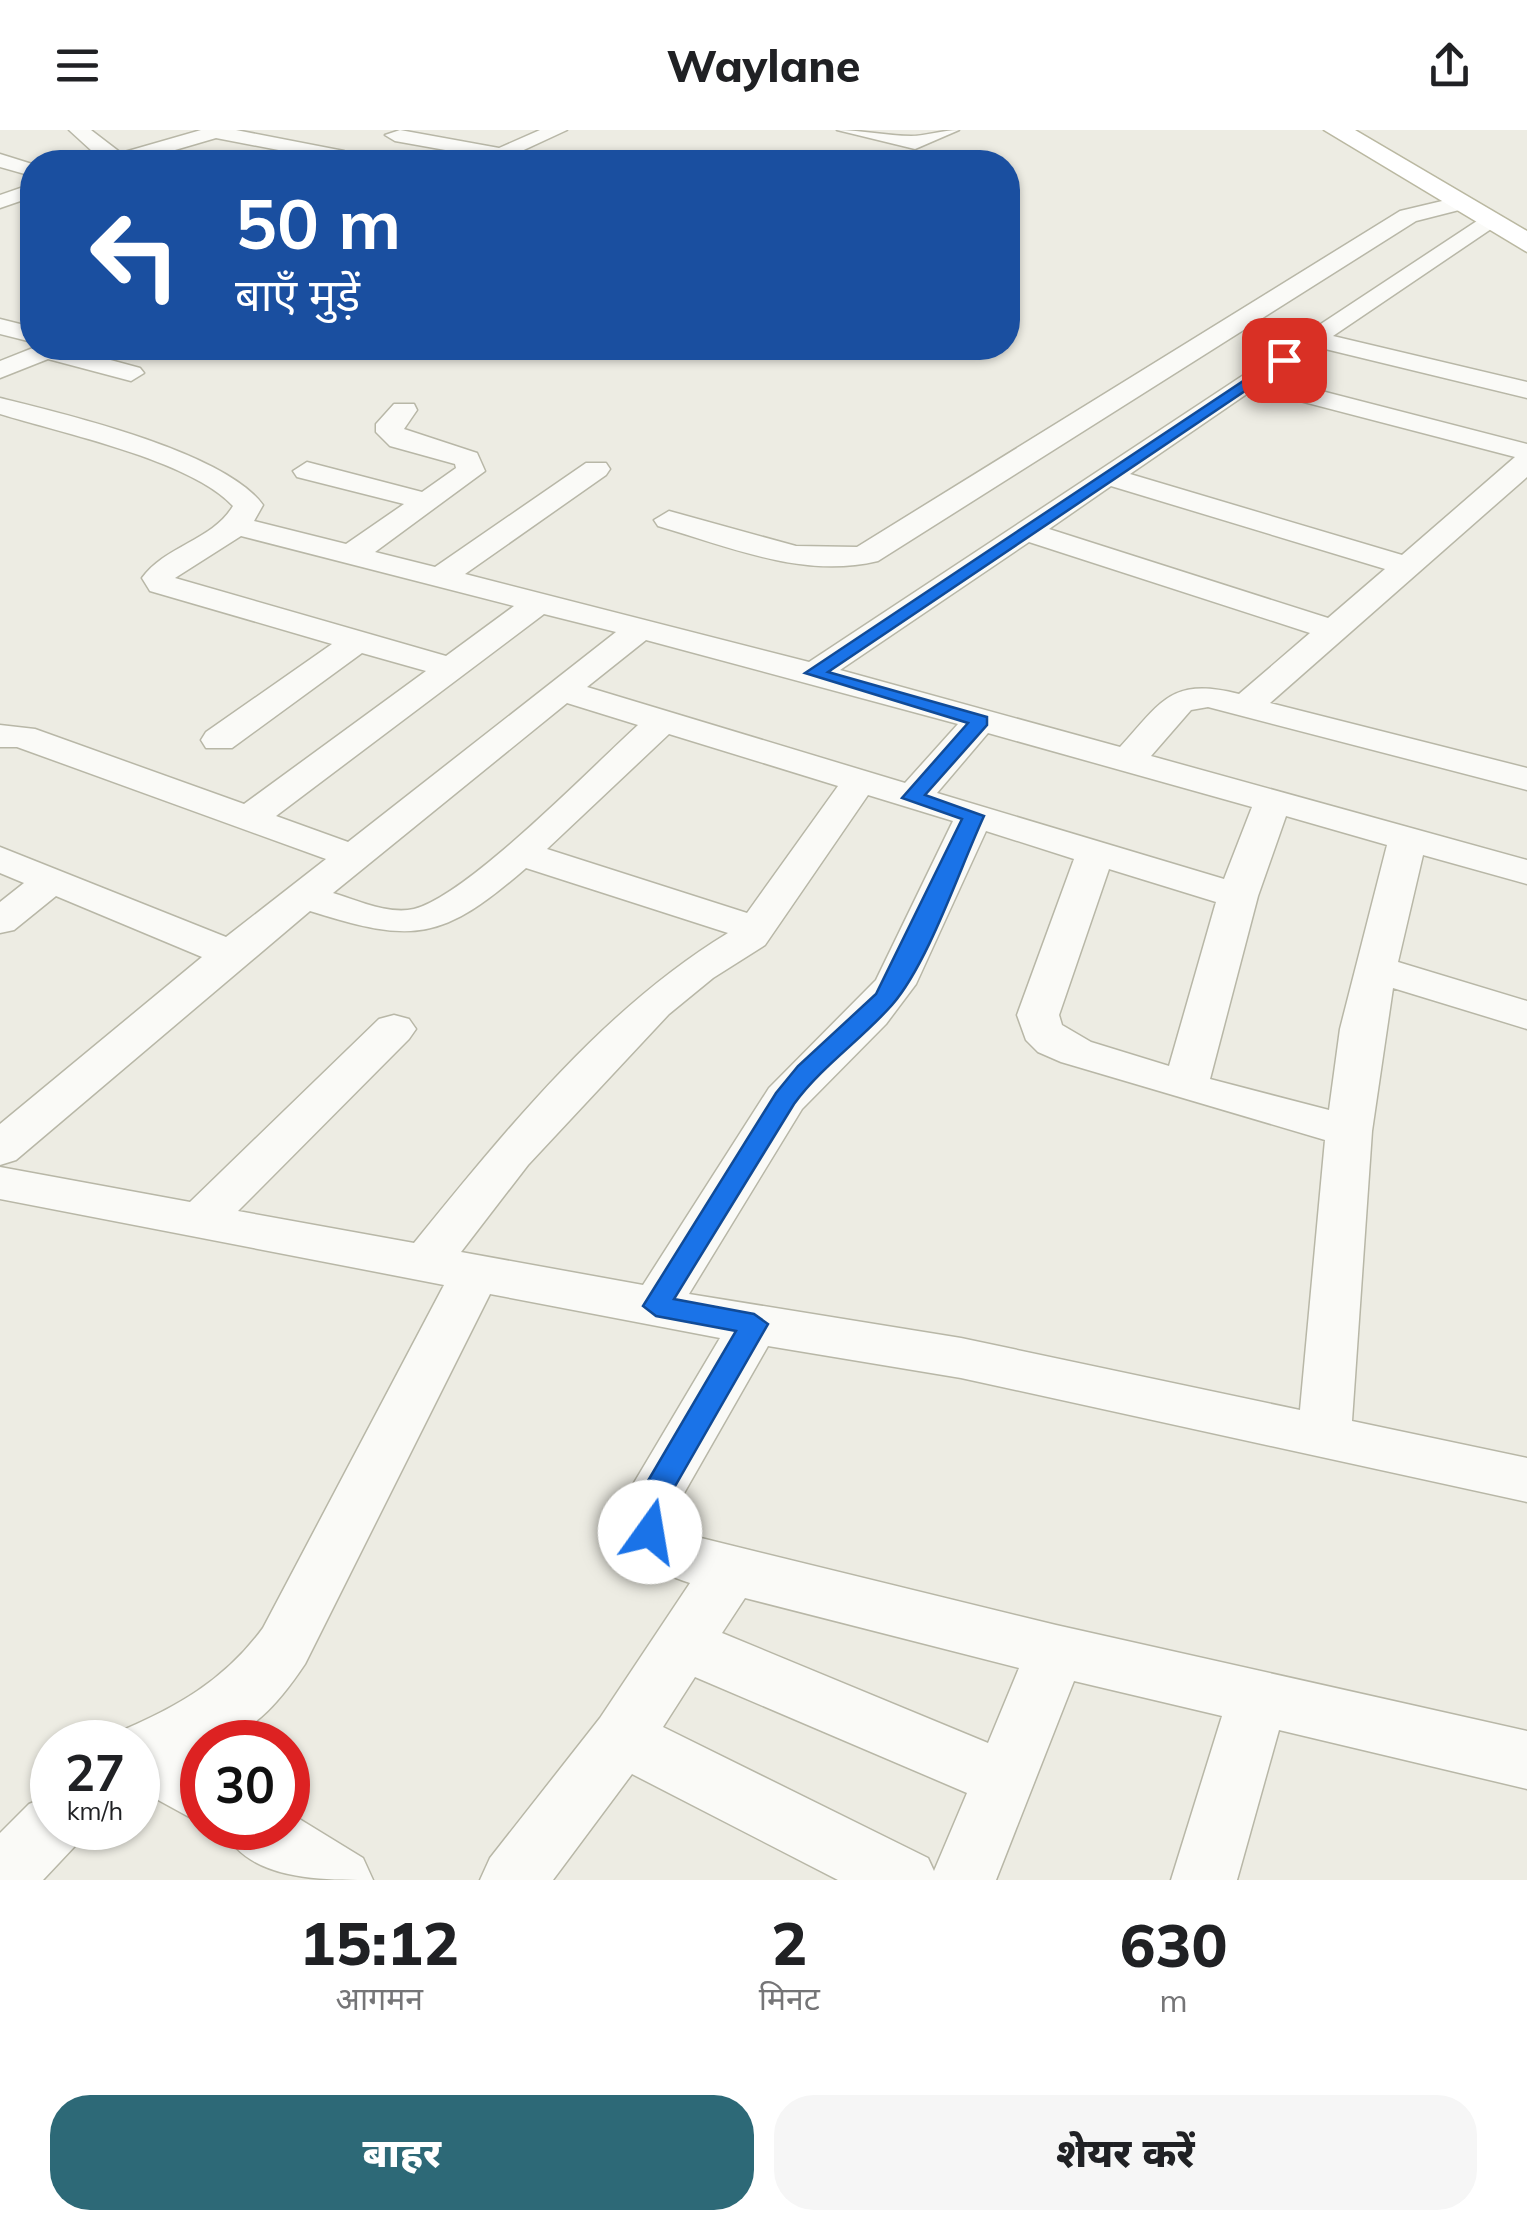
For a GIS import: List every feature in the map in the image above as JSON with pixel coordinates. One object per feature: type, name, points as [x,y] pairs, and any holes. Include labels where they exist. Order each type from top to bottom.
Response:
[{"type":"main road","points":[[1353,132],[1459,203],[1527,242]]},
{"type":"main road","points":[[1353,132],[1527,226]]},
{"type":"street","points":[[79,130],[102,150]]},
{"type":"street","points":[[496,150],[524,130]]},
{"type":"street","points":[[503,150],[557,130]]},
{"type":"street","points":[[848,130],[914,143],[949,130]]},
{"type":"street","points":[[156,150],[219,131],[416,150]]},
{"type":"street","points":[[668,520],[820,559],[850,560],[866,554],[1408,216],[1459,203]]},
{"type":"street","points":[[814,673],[1488,220]]},
{"type":"street","points":[[1316,339],[1527,390]]},
{"type":"street","points":[[92,360],[131,373]]},
{"type":"street","points":[[1252,380],[1527,452]]},
{"type":"street","points":[[0,406],[228,482],[248,505],[236,526],[163,572],[158,578],[162,584],[452,668]]},
{"type":"street","points":[[352,554],[464,478],[473,466],[467,459],[400,440],[390,432],[390,424],[404,410]]},
{"type":"street","points":[[1247,705],[1527,462]]},
{"type":"street","points":[[442,576],[596,469]]},
{"type":"street","points":[[307,472],[428,502]]},
{"type":"street","points":[[1107,476],[1408,566]]},
{"type":"street","points":[[236,526],[814,673],[1527,872]]},
{"type":"street","points":[[1024,532],[1333,630]]},
{"type":"street","points":[[247,820],[541,601]]},
{"type":"street","points":[[0,1149],[231,954],[642,627]]},
{"type":"street","points":[[218,740],[357,642]]},
{"type":"street","points":[[563,691],[1238,896]]},
{"type":"street","points":[[1126,762],[1180,702],[1208,696],[1527,779]]},
{"type":"street","points":[[912,798],[980,721]]},
{"type":"street","points":[[304,897],[397,922],[417,922],[450,908],[518,853],[662,722]]},
{"type":"street","points":[[0,736],[22,737],[355,857]]},
{"type":"street","points":[[160,1745],[187,1733],[260,1682],[284,1646],[451,1267],[512,1154],[654,1005],[757,930],[859,782]]},
{"type":"street","points":[[1185,1087],[1238,896],[1272,802]]},
{"type":"street","points":[[656,1306],[785,1099],[806,1071],[884,999],[902,972],[974,816]]},
{"type":"street","points":[[1324,1436],[1349,1131],[1362,1030],[1406,839]]},
{"type":"street","points":[[1096,852],[1038,1015],[1041,1030],[1052,1042],[1076,1052],[1185,1087],[1349,1131]]},
{"type":"street","points":[[518,853],[757,930]]},
{"type":"street","points":[[0,859],[231,954]]},
{"type":"street","points":[[0,921],[54,878]]},
{"type":"street","points":[[1376,969],[1527,1015]]},
{"type":"street","points":[[200,1220],[394,1029]]},
{"type":"street","points":[[0,1183],[754,1324],[961,1358],[1527,1480]]},
{"type":"street","points":[[754,1324],[647,1508],[650,1532],[661,1546],[731,1570],[1056,1651],[1527,1760]]},
{"type":"street","points":[[513,1880],[622,1738],[731,1570]]},
{"type":"street","points":[[683,1644],[1004,1778]]},
{"type":"street","points":[[963,1880],[1056,1651]]},
{"type":"street","points":[[1206,1880],[1258,1698]]},
{"type":"street","points":[[622,1738],[905,1880]]},
{"type":"street","points":[[0,1878],[30,1847]]},
{"type":"street","points":[[291,1850],[340,1880]]},
{"type":"route","points":[[650,1532],[647,1508],[754,1324],[656,1306],[785,1099],[806,1071],[864,1022],[902,972],[974,816],[912,798],[980,721],[814,673],[1284,360]]}]
